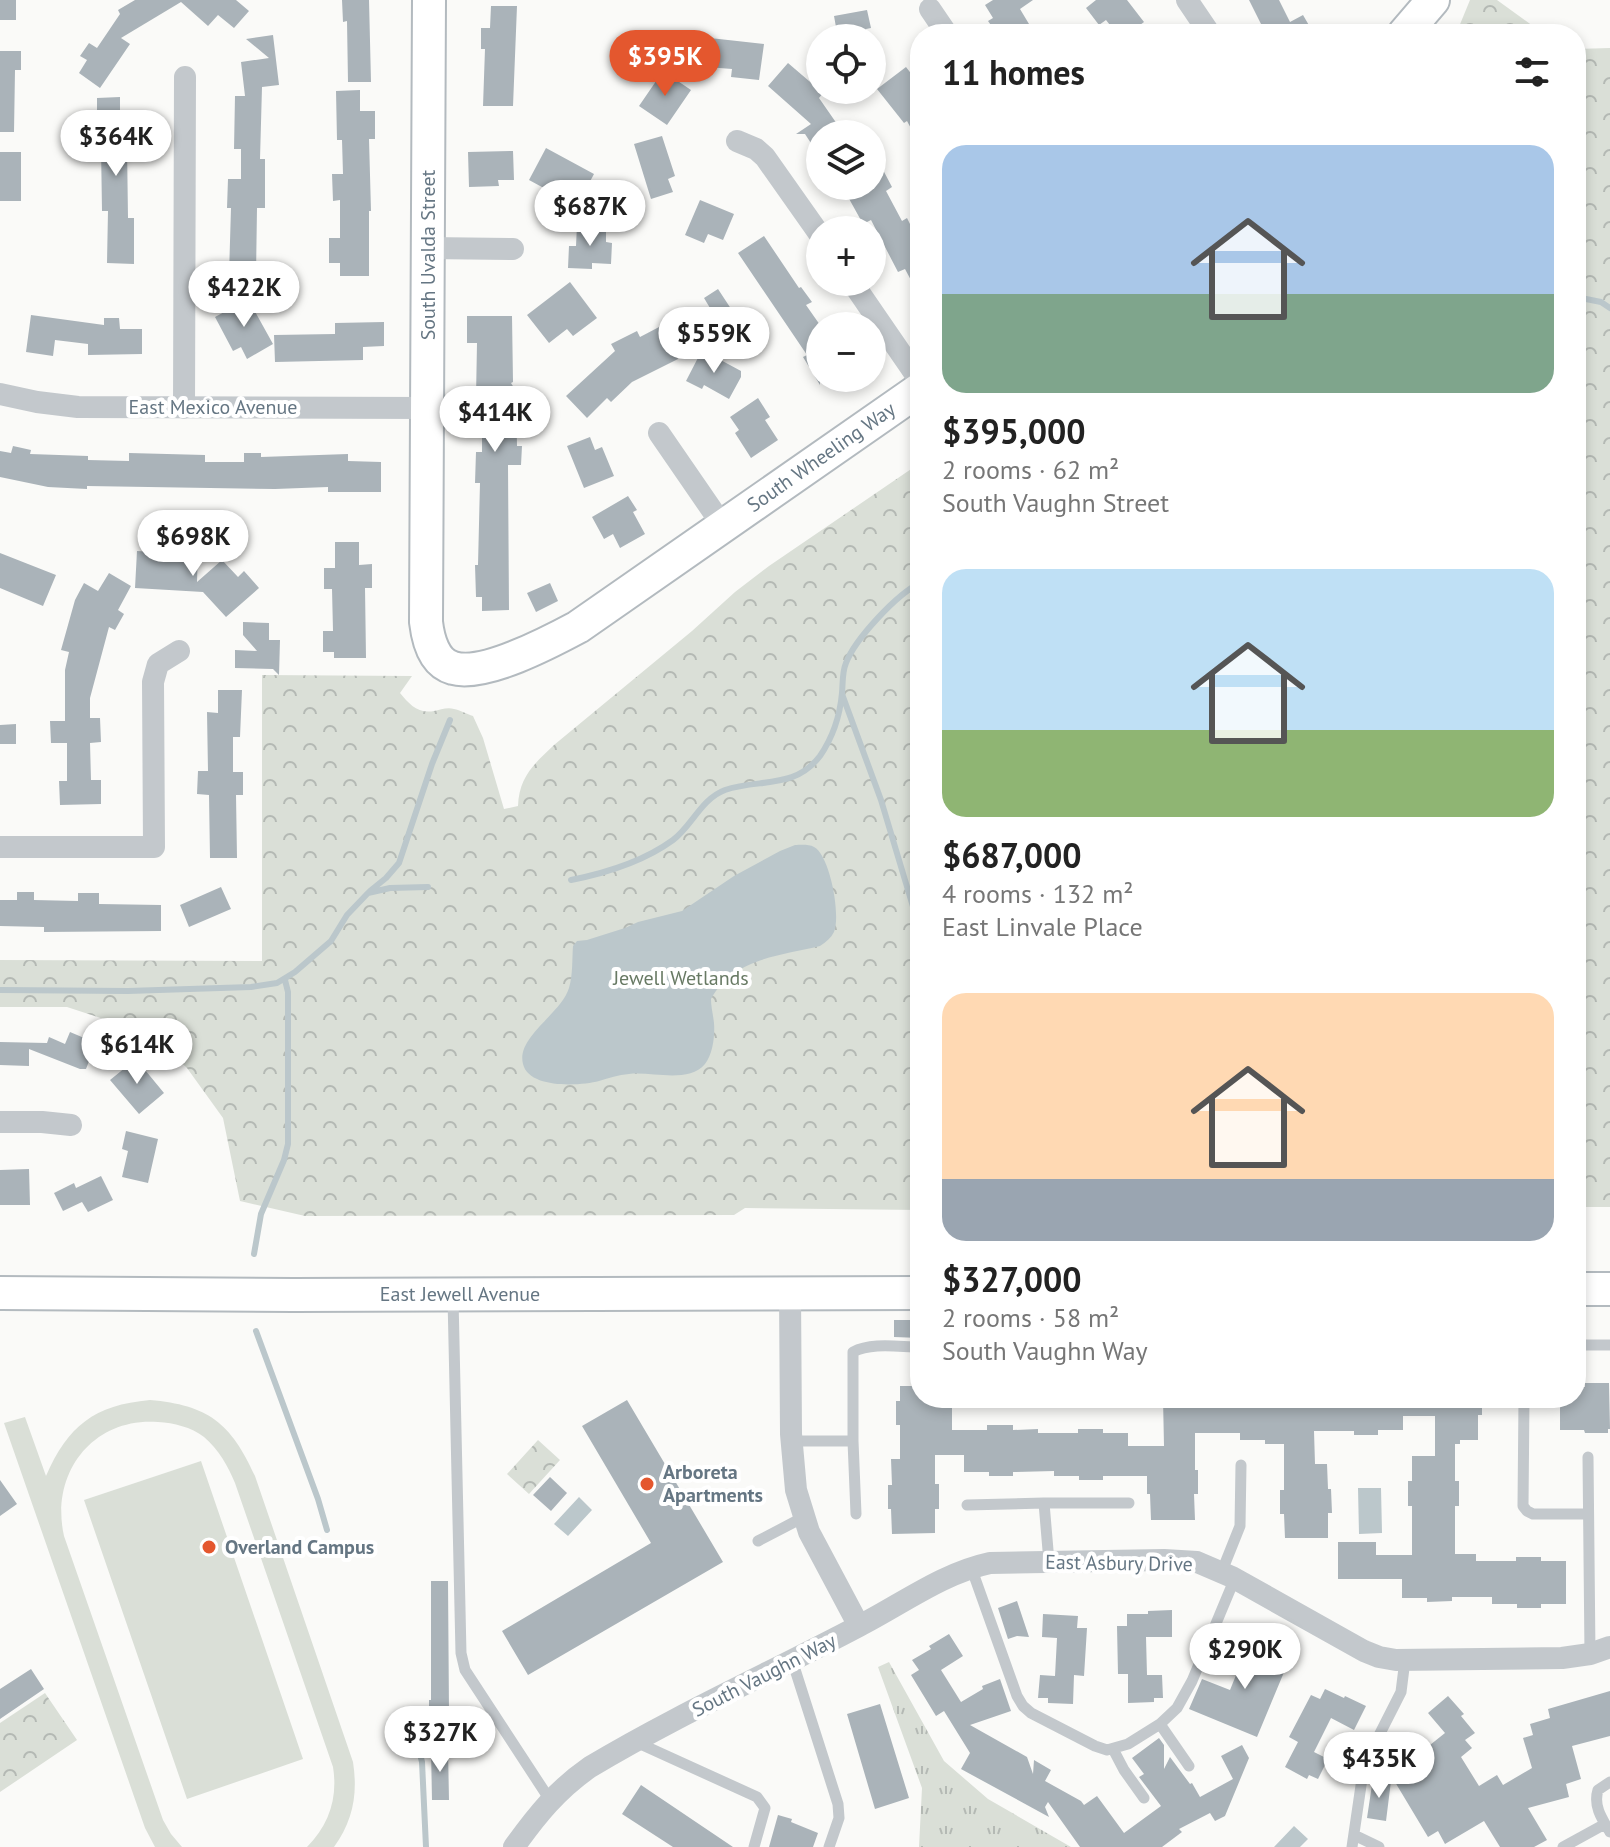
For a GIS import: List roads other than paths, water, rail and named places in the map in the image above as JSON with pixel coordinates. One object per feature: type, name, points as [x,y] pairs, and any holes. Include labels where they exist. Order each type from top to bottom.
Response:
[{"type":"street","name":"South Uvalda Street","points":[[429,0],[426,622],[435,652]]},
{"type":"street","points":[[1187,0],[1203,24]]},
{"type":"street","points":[[1413,24],[1433,0]]},
{"type":"street","points":[[930,9],[940,24]]},
{"type":"street","points":[[184,408],[185,77]]},
{"type":"street","points":[[737,141],[756,149],[765,157],[807,216]]},
{"type":"street","points":[[428,248],[513,249]]},
{"type":"street","points":[[862,296],[910,366]]},
{"type":"street","name":"East Mexico Avenue","points":[[0,394],[78,407],[428,408]]},
{"type":"street","name":"South Wheeling Way","points":[[435,652],[451,668],[462,669],[497,663],[549,642],[593,618],[910,396]]},
{"type":"street","points":[[659,433],[723,526]]},
{"type":"street","points":[[0,847],[154,847],[153,682],[158,664],[179,651]]},
{"type":"street","points":[[0,1122],[71,1125]]},
{"type":"street","points":[[1586,1289],[1610,1289]]},
{"type":"street","name":"East Jewell Avenue","points":[[0,1293],[910,1293]]},
{"type":"street","name":"South Vaughn Way","points":[[514,1847],[550,1800],[590,1767],[859,1626],[820,1554],[796,1490],[792,1441],[790,1294]]},
{"type":"street","name":"East Asbury Drive","points":[[859,1626],[971,1567],[1004,1561],[1179,1560],[1197,1562],[1228,1575],[1364,1651],[1385,1658],[1537,1659],[1600,1650]]},
{"type":"lane","points":[[453,1294],[461,1653],[465,1670],[550,1800]]},
{"type":"lane","points":[[1586,1345],[1610,1345]]},
{"type":"lane","points":[[856,1514],[853,1352],[872,1346],[910,1347]]},
{"type":"lane","points":[[1524,1408],[1523,1506],[1533,1514],[1588,1514]]},
{"type":"lane","points":[[792,1441],[853,1441]]},
{"type":"lane","points":[[1588,1457],[1588,1514],[1600,1650]]},
{"type":"lane","points":[[971,1567],[1023,1706],[1095,1746],[1107,1750],[1128,1744],[1160,1724],[1177,1708],[1192,1681],[1228,1575],[1240,1526],[1241,1465]]},
{"type":"lane","points":[[1044,1503],[1049,1562]]},
{"type":"lane","points":[[967,1505],[1129,1503]]},
{"type":"lane","points":[[758,1541],[804,1517]]},
{"type":"lane","points":[[792,1660],[838,1804],[839,1818],[829,1847]]},
{"type":"lane","points":[[1379,1847],[1353,1841],[1364,1765],[1401,1692],[1405,1660]]},
{"type":"lane","points":[[1160,1724],[1189,1766]]},
{"type":"lane","points":[[636,1741],[757,1797],[765,1808],[754,1847]]},
{"type":"lane","points":[[1113,1749],[1144,1798]]},
{"type":"lane","points":[[1563,1847],[1608,1828],[1596,1806],[1596,1795],[1601,1787],[1610,1782]]},
{"type":"waterway","points":[[1586,299],[1601,302],[1610,308]]},
{"type":"waterway","points":[[571,880],[624,866],[661,848],[680,834],[709,800],[725,790],[788,779],[810,767],[825,749],[835,726],[844,670],[851,653],[867,630],[910,590]]},
{"type":"waterway","points":[[842,694],[881,800],[910,897]]},
{"type":"waterway","points":[[370,891],[399,863],[450,720]]},
{"type":"waterway","points":[[0,990],[128,991],[251,987],[277,983],[331,941],[347,915],[368,893],[390,888],[428,887]]},
{"type":"waterway","points":[[254,1254],[261,1214],[288,1144],[288,992],[285,980]]},
{"type":"waterway","points":[[256,1331],[327,1530]]},
{"type":"waterway","points":[[414,1729],[422,1762],[426,1847]]},
{"type":"place","name":"Arboreta Apartments","points":[[647,1484]]},
{"type":"place","name":"Overland Campus","points":[[209,1547]]},
{"type":"park label","name":"Jewell Wetlands","points":[[681,978]]}]
